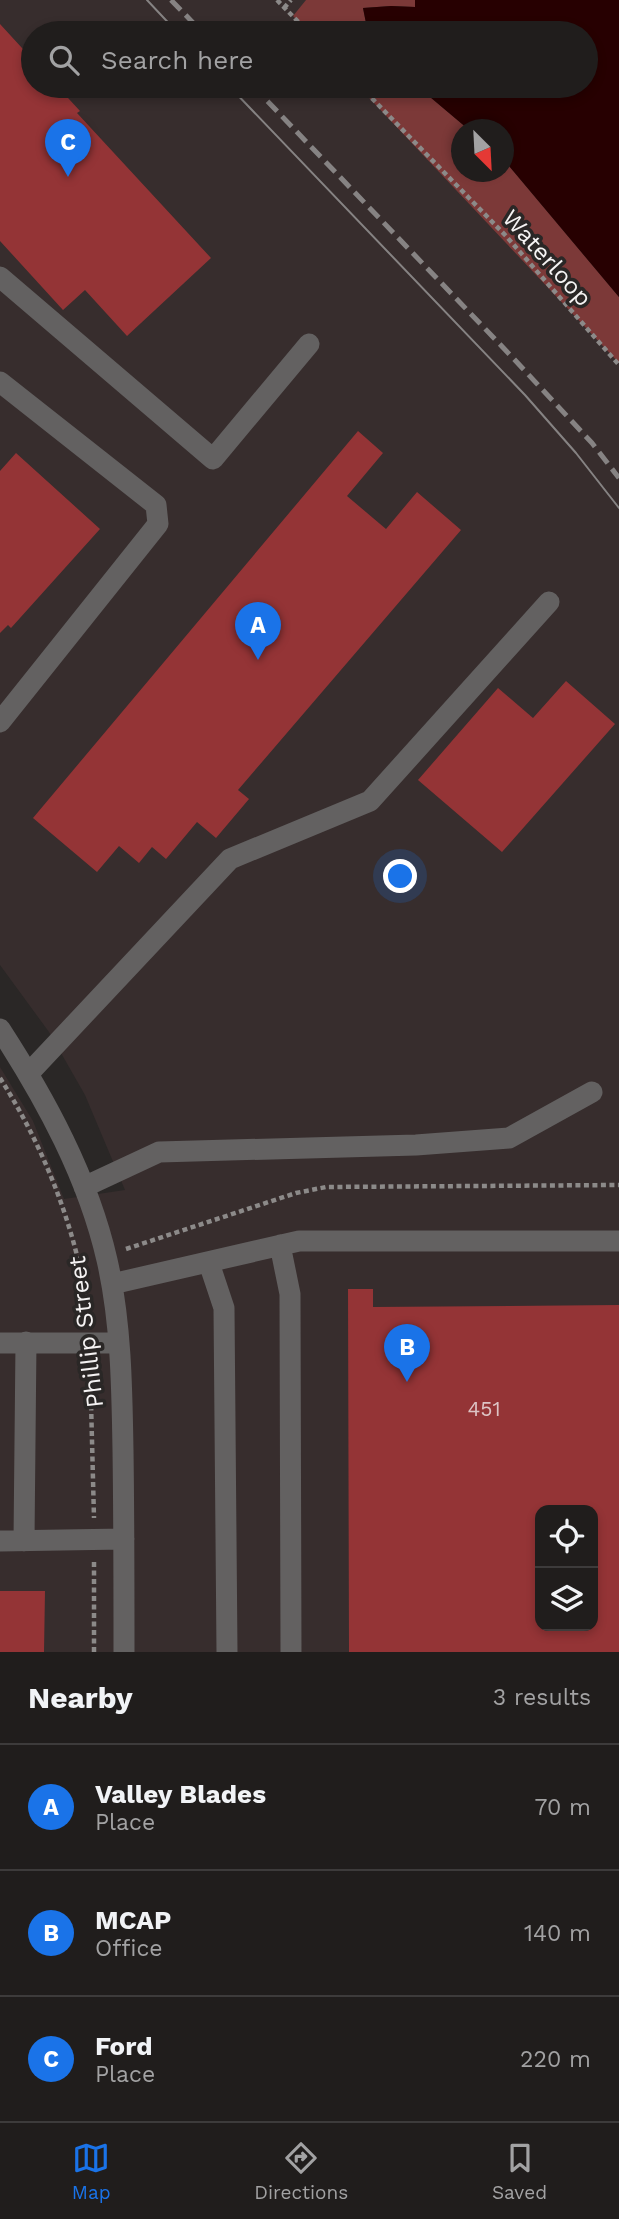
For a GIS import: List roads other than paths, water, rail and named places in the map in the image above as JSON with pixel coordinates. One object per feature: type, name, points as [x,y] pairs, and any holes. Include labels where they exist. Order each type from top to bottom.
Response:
[{"type":"street","points":[[0,277],[213,459],[309,344]]},
{"type":"street","points":[[0,382],[156,505],[158,524],[0,722]]},
{"type":"street","points":[[29,1073],[230,859],[370,801],[549,602]]},
{"type":"street","name":"Phillip Street","points":[[0,1030],[29,1073],[70,1152],[107,1258],[119,1343],[122,1389],[124,1652]]},
{"type":"street","points":[[84,1187],[159,1153],[416,1145],[509,1138],[592,1092]]},
{"type":"street","points":[[112,1284],[209,1264],[299,1241],[619,1241]]},
{"type":"street","points":[[280,1245],[290,1294],[291,1652]]},
{"type":"street","points":[[209,1264],[224,1308],[227,1652]]},
{"type":"street","points":[[24,1541],[26,1342]]},
{"type":"street","points":[[0,1343],[119,1343]]},
{"type":"street","points":[[0,1541],[124,1539]]},
{"type":"tram line","points":[[147,0],[167,21]]},
{"type":"tram line","points":[[240,98],[525,395],[576,453],[619,508]]},
{"type":"railway","points":[[171,0],[191,21]]},
{"type":"railway","points":[[264,98],[513,358],[592,443],[619,478]]},
{"type":"place","name":"Ford","points":[[68,177]]},
{"type":"place","name":"Valley Blades","points":[[258,660]]},
{"type":"place","name":"MCAP","points":[[407,1382]]}]
